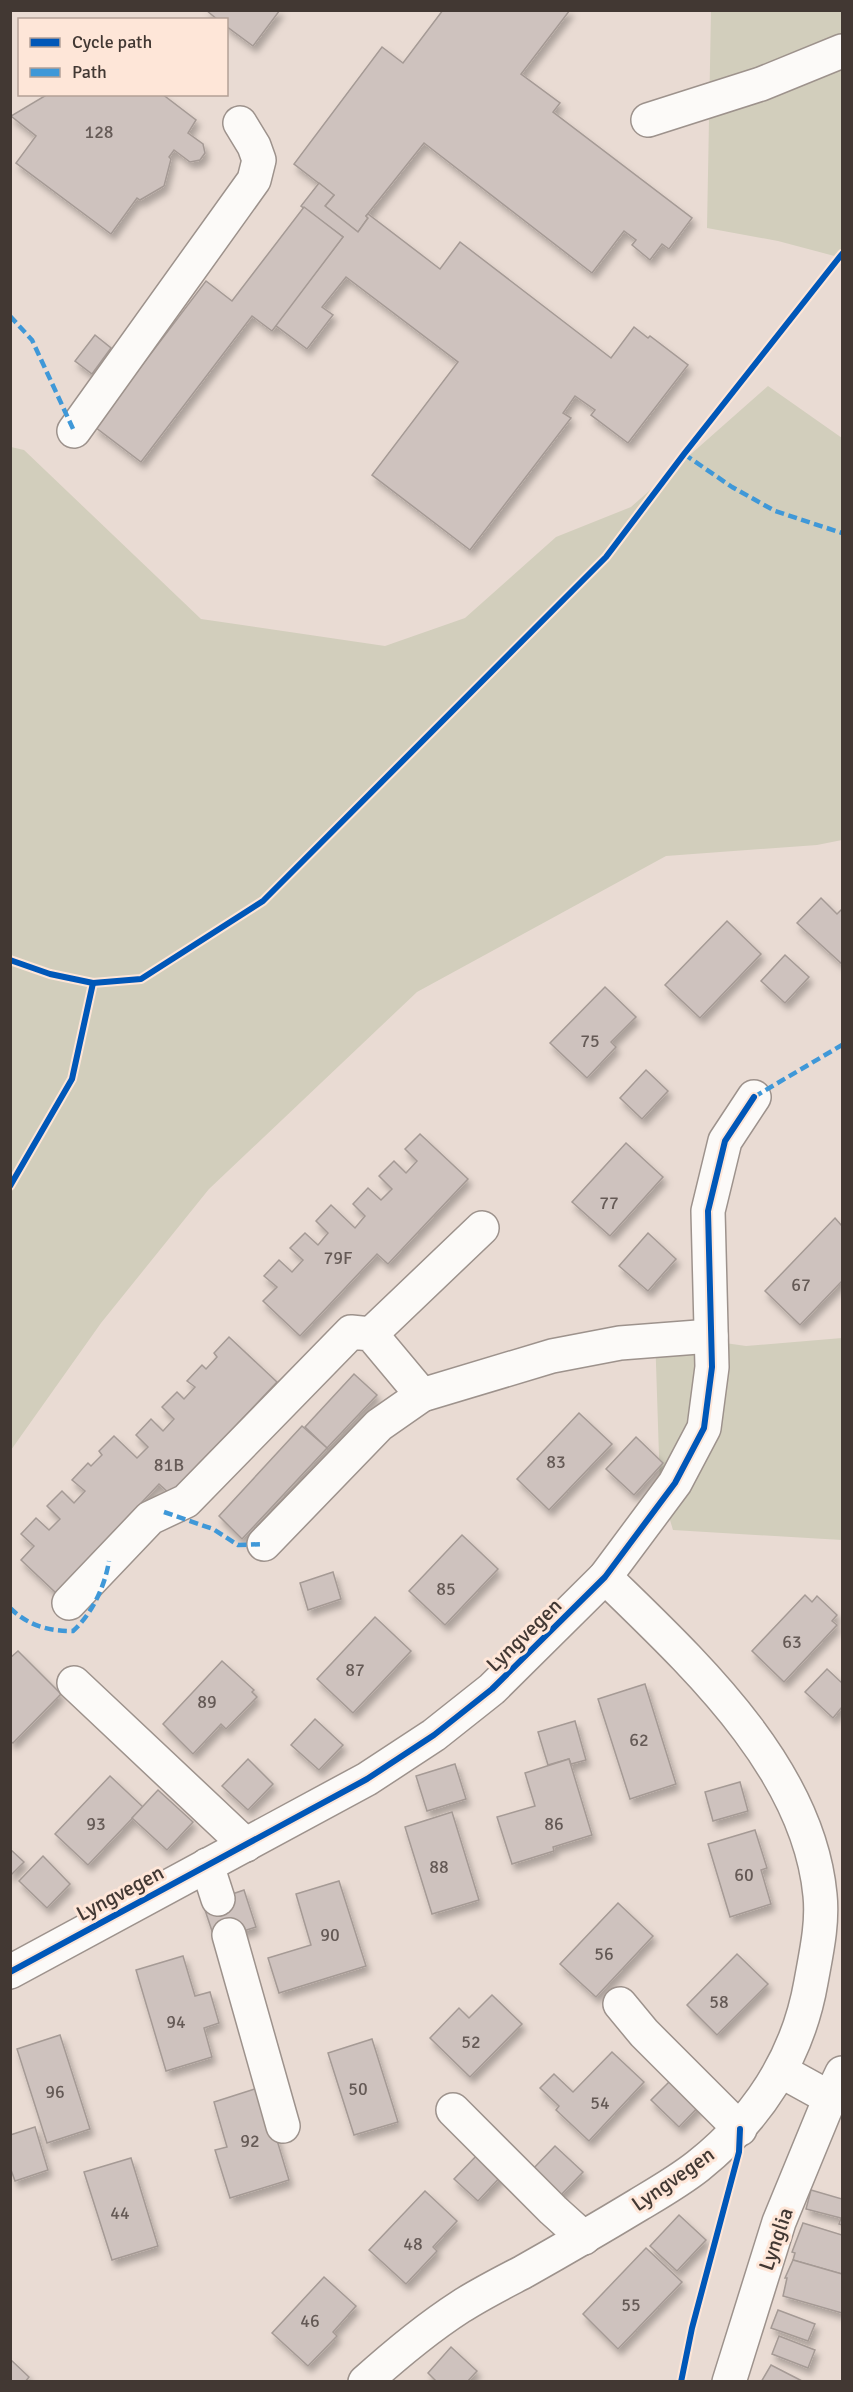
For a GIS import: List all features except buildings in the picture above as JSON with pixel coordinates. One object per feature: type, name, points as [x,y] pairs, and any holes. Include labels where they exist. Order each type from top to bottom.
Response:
[{"type":"street","points":[[648,120],[761,84],[843,51]]},
{"type":"street","points":[[74,431],[254,180],[259,160],[254,146],[240,123]]},
{"type":"street","name":"Lyngvegen","points":[[10,1972],[368,1779],[434,1734],[492,1689],[605,1577],[675,1483],[704,1428],[712,1367],[708,1211],[725,1141],[754,1097]]},
{"type":"street","points":[[371,1334],[482,1228]]},
{"type":"street","points":[[69,1603],[150,1518],[186,1501],[351,1332],[371,1334],[422,1395]]},
{"type":"street","points":[[264,1544],[379,1425],[422,1395],[552,1356],[620,1343],[711,1336]]},
{"type":"street","name":"Lyngvegen","points":[[364,2382],[401,2349],[461,2307],[584,2238],[697,2167],[740,2128],[782,2071],[808,2002],[820,1932],[820,1896],[812,1845],[798,1810],[779,1774],[734,1712],[663,1634],[605,1577]]},
{"type":"street","points":[[74,1683],[246,1845]]},
{"type":"street","points":[[207,1865],[218,1899]]},
{"type":"street","points":[[230,1935],[283,2126]]},
{"type":"street","points":[[620,2004],[644,2033],[740,2128]]},
{"type":"street","name":"Lynglia","points":[[729,2382],[779,2222],[836,2086],[782,2071]]},
{"type":"street","points":[[453,2110],[584,2238]]},
{"type":"shaded area","points":[[711,11],[842,11],[842,258],[778,241],[707,228]]},
{"type":"shaded area","points":[[768,386],[842,438],[842,840],[817,845],[666,856],[417,992],[209,1189],[101,1323],[11,1450],[11,447],[24,450],[201,619],[385,646],[465,618],[556,537],[631,507]]},
{"type":"shaded area","points":[[655,1333],[746,1346],[842,1338],[842,1540],[673,1530],[660,1487]]},
{"type":"marked path","points":[[10,316],[32,340],[74,431]]},
{"type":"marked path","points":[[684,454],[732,487],[775,511],[842,533]]},
{"type":"marked path","points":[[754,1097],[842,1045]]},
{"type":"marked path","points":[[164,1512],[213,1529],[238,1545],[264,1544]]},
{"type":"marked path","points":[[10,1608],[24,1619],[39,1626],[73,1631],[97,1599],[109,1561]]},
{"type":"cycle path","points":[[10,960],[50,974],[93,983],[141,979],[263,901],[606,557],[842,254]]},
{"type":"cycle path","points":[[10,1186],[72,1079],[93,983]]},
{"type":"cycle path","points":[[10,1972],[367,1779],[434,1735],[492,1689],[605,1577],[675,1483],[704,1428],[712,1367],[708,1211],[725,1141],[754,1097]]},
{"type":"cycle path","points":[[681,2382],[692,2328],[739,2152],[740,2129]]}]
